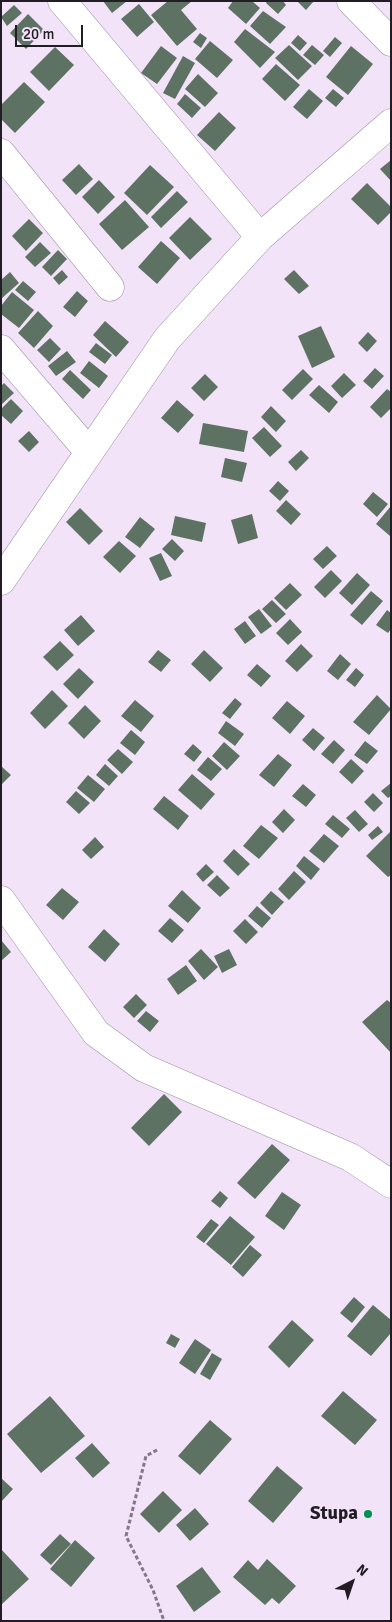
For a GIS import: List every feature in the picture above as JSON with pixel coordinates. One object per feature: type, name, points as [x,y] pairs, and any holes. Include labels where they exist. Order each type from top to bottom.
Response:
[{"type":"street","points":[[62,1],[260,237]]},
{"type":"street","points":[[352,1],[391,42]]},
{"type":"street","points":[[5,567],[89,452],[167,339],[260,237],[391,122]]},
{"type":"street","points":[[1,153],[110,287]]},
{"type":"street","points":[[1,349],[89,452]]},
{"type":"street","points":[[1,900],[96,1033],[144,1068],[350,1157],[391,1184]]},
{"type":"path","points":[[157,1450],[146,1456],[126,1536],[153,1590],[164,1621]]},
{"type":"building","points":[[103,1],[127,1],[112,13]]},
{"type":"building","points":[[168,1],[192,1],[181,10],[197,29],[177,46],[151,15]]},
{"type":"building","points":[[233,1],[252,1],[260,8],[246,24],[228,8]]},
{"type":"building","points":[[267,1],[283,1],[286,5],[278,14],[266,3]]},
{"type":"building","points":[[297,1],[314,1],[306,10]]},
{"type":"building","points":[[139,4],[154,22],[137,37],[121,19]]},
{"type":"building","points":[[14,5],[22,13],[7,26],[1,17]]},
{"type":"building","points":[[263,11],[286,27],[270,44],[250,26]]},
{"type":"building","points":[[28,14],[44,30],[26,49],[10,33]]},
{"type":"building","points":[[245,29],[275,52],[260,68],[234,42]]},
{"type":"building","points":[[200,33],[207,38],[201,48],[193,42]]},
{"type":"building","points":[[298,35],[307,43],[300,51],[291,43]]},
{"type":"building","points":[[335,37],[342,43],[330,57],[323,51]]},
{"type":"building","points":[[210,41],[233,60],[217,78],[195,59]]},
{"type":"building","points":[[289,45],[312,66],[298,80],[275,58]]},
{"type":"building","points":[[312,45],[324,55],[315,65],[303,55]]},
{"type":"building","points":[[161,46],[177,58],[157,84],[141,73]]},
{"type":"building","points":[[351,46],[373,64],[348,95],[326,77]]},
{"type":"building","points":[[55,47],[74,65],[49,91],[30,72]]},
{"type":"building","points":[[183,56],[195,63],[175,99],[163,93]]},
{"type":"building","points":[[276,64],[300,85],[285,101],[262,79]]},
{"type":"building","points":[[198,74],[218,93],[205,107],[185,89]]},
{"type":"building","points":[[24,82],[45,102],[15,133],[1,119],[1,105]]},
{"type":"building","points":[[309,89],[323,101],[307,119],[293,107]]},
{"type":"building","points":[[333,89],[344,98],[336,107],[325,98]]},
{"type":"building","points":[[185,94],[201,108],[192,118],[177,104]]},
{"type":"building","points":[[219,112],[236,128],[215,151],[197,135]]},
{"type":"building","points":[[391,160],[391,181],[380,169]]},
{"type":"building","points":[[79,164],[93,179],[76,195],[62,180]]},
{"type":"building","points":[[150,165],[174,187],[147,215],[124,193]]},
{"type":"building","points":[[99,180],[115,197],[98,214],[82,197]]},
{"type":"building","points":[[367,183],[391,207],[391,212],[378,225],[351,199]]},
{"type":"building","points":[[177,191],[188,202],[161,228],[151,217]]},
{"type":"building","points":[[125,200],[149,227],[122,250],[99,224]]},
{"type":"building","points":[[190,217],[212,239],[190,260],[169,238]]},
{"type":"building","points":[[29,219],[43,233],[26,251],[12,236]]},
{"type":"building","points":[[161,241],[180,258],[157,284],[138,267]]},
{"type":"building","points":[[40,242],[51,253],[35,267],[25,257]]},
{"type":"building","points":[[58,250],[67,259],[51,276],[42,267]]},
{"type":"building","points":[[62,270],[68,277],[59,285],[53,278]]},
{"type":"building","points":[[294,270],[309,286],[299,294],[284,279]]},
{"type":"building","points":[[10,272],[19,283],[1,299],[1,280]]},
{"type":"building","points":[[23,281],[36,292],[28,301],[15,290]]},
{"type":"building","points":[[77,291],[88,301],[75,317],[63,307]]},
{"type":"building","points":[[12,292],[34,310],[19,328],[1,314],[1,306]]},
{"type":"building","points":[[38,311],[53,326],[34,348],[18,333]]},
{"type":"building","points":[[105,321],[129,342],[116,357],[93,335]]},
{"type":"building","points":[[321,326],[335,357],[312,368],[298,336]]},
{"type":"building","points":[[368,332],[377,341],[367,352],[358,343]]},
{"type":"building","points":[[50,338],[61,349],[49,362],[37,350]]},
{"type":"building","points":[[96,343],[112,355],[105,364],[89,352]]},
{"type":"building","points":[[67,351],[76,362],[56,376],[48,366]]},
{"type":"building","points":[[89,361],[108,376],[99,388],[80,373]]},
{"type":"building","points":[[375,368],[384,376],[372,389],[363,381]]},
{"type":"building","points":[[303,369],[313,379],[292,400],[282,390]]},
{"type":"building","points":[[70,370],[91,390],[83,399],[62,379]]},
{"type":"building","points":[[344,373],[356,385],[342,398],[331,386]]},
{"type":"building","points":[[205,374],[218,387],[204,401],[191,388]]},
{"type":"building","points":[[4,383],[14,393],[1,405],[1,386]]},
{"type":"building","points":[[319,385],[338,402],[329,413],[309,395]]},
{"type":"building","points":[[387,389],[391,392],[391,408],[381,418],[370,407]]},
{"type":"building","points":[[11,399],[23,411],[11,424],[1,415],[1,409]]},
{"type":"building","points":[[177,400],[194,415],[178,433],[161,418]]},
{"type":"building","points":[[271,406],[286,421],[276,432],[261,417]]},
{"type":"building","points":[[203,423],[248,431],[244,452],[199,444]]},
{"type":"building","points":[[264,427],[282,446],[270,457],[252,438]]},
{"type":"building","points":[[29,431],[39,442],[29,452],[18,441]]},
{"type":"building","points":[[301,450],[309,458],[296,471],[288,462]]},
{"type":"building","points":[[225,458],[247,463],[242,482],[221,477]]},
{"type":"building","points":[[278,481],[289,491],[280,501],[269,491]]},
{"type":"building","points":[[373,492],[388,504],[377,517],[363,504]]},
{"type":"building","points":[[286,500],[301,514],[291,525],[276,511]]},
{"type":"building","points":[[391,506],[391,534],[390,536],[376,524]]},
{"type":"building","points":[[80,508],[103,531],[89,545],[66,522]]},
{"type":"building","points":[[252,514],[258,538],[238,544],[231,520]]},
{"type":"building","points":[[175,516],[206,523],[202,542],[171,535]]},
{"type":"building","points":[[140,517],[155,529],[140,548],[125,537]]},
{"type":"building","points":[[172,539],[184,551],[175,561],[162,549]]},
{"type":"building","points":[[119,541],[136,556],[120,573],[103,557]]},
{"type":"building","points":[[327,546],[337,556],[323,569],[313,559]]},
{"type":"building","points":[[161,553],[172,576],[160,581],[149,558]]},
{"type":"building","points":[[331,570],[342,581],[325,598],[314,587]]},
{"type":"building","points":[[357,573],[370,585],[352,605],[339,593]]},
{"type":"building","points":[[290,583],[302,595],[286,610],[274,598]]},
{"type":"building","points":[[371,591],[383,601],[362,625],[350,615]]},
{"type":"building","points":[[272,600],[286,614],[276,623],[262,609]]},
{"type":"building","points":[[259,609],[272,626],[261,634],[248,617]]},
{"type":"building","points":[[387,610],[391,613],[391,629],[388,633],[376,625]]},
{"type":"building","points":[[81,615],[95,631],[78,646],[64,630]]},
{"type":"building","points":[[290,619],[302,632],[288,645],[276,633]]},
{"type":"building","points":[[245,621],[256,636],[245,644],[234,629]]},
{"type":"building","points":[[60,641],[74,655],[57,671],[43,657]]},
{"type":"building","points":[[301,644],[313,656],[297,672],[285,661]]},
{"type":"building","points":[[158,650],[171,660],[161,672],[148,662]]},
{"type":"building","points":[[204,650],[223,668],[210,682],[191,664]]},
{"type":"building","points":[[340,654],[351,664],[338,680],[327,671]]},
{"type":"building","points":[[257,664],[271,676],[261,687],[247,675]]},
{"type":"building","points":[[79,668],[94,682],[78,699],[63,684]]},
{"type":"building","points":[[356,668],[364,675],[355,687],[346,680]]},
{"type":"building","points":[[52,690],[68,706],[45,729],[30,713]]},
{"type":"building","points":[[377,695],[391,709],[369,735],[353,722]]},
{"type":"building","points":[[235,698],[242,704],[230,719],[222,713]]},
{"type":"building","points":[[135,700],[154,716],[141,732],[121,716]]},
{"type":"building","points":[[287,701],[305,716],[290,734],[272,718]]},
{"type":"building","points":[[85,705],[101,721],[84,739],[68,723]]},
{"type":"building","points":[[226,721],[244,734],[235,746],[218,733]]},
{"type":"building","points":[[313,728],[325,738],[314,751],[302,740]]},
{"type":"building","points":[[131,730],[145,742],[135,755],[120,743]]},
{"type":"building","points":[[334,740],[345,750],[333,764],[321,754]]},
{"type":"building","points":[[365,741],[378,751],[367,764],[354,755]]},
{"type":"building","points":[[224,742],[240,756],[227,770],[212,756]]},
{"type":"building","points":[[193,744],[202,752],[194,762],[184,754]]},
{"type":"building","points":[[118,749],[133,762],[122,774],[107,760]]},
{"type":"building","points":[[278,754],[292,765],[274,787],[259,775]]},
{"type":"building","points":[[208,757],[222,769],[211,781],[197,770]]},
{"type":"building","points":[[351,759],[364,771],[352,784],[339,772]]},
{"type":"building","points":[[105,764],[118,776],[109,786],[96,775]]},
{"type":"building","points":[[1,766],[11,775],[1,785]]},
{"type":"building","points":[[192,774],[215,794],[201,810],[178,790]]},
{"type":"building","points":[[88,775],[105,789],[94,802],[77,788]]},
{"type":"building","points":[[391,783],[391,796],[388,798],[381,791]]},
{"type":"building","points":[[303,784],[316,795],[306,807],[292,796]]},
{"type":"building","points":[[76,791],[90,803],[79,814],[66,802]]},
{"type":"building","points":[[373,793],[383,803],[374,812],[364,802]]},
{"type":"building","points":[[164,796],[189,816],[178,830],[153,809]]},
{"type":"building","points":[[284,809],[295,820],[283,833],[272,822]]},
{"type":"building","points":[[355,810],[368,824],[359,832],[346,818]]},
{"type":"building","points":[[333,815],[350,829],[342,838],[325,824]]},
{"type":"building","points":[[261,825],[278,838],[259,859],[243,846]]},
{"type":"building","points":[[378,826],[383,832],[372,840],[368,835]]},
{"type":"building","points":[[391,831],[391,875],[388,877],[366,856]]},
{"type":"building","points":[[324,834],[339,846],[324,863],[309,851]]},
{"type":"building","points":[[95,837],[104,847],[91,859],[82,850]]},
{"type":"building","points":[[234,849],[250,864],[238,876],[223,861]]},
{"type":"building","points":[[304,856],[320,869],[311,880],[296,866]]},
{"type":"building","points":[[206,864],[214,872],[203,882],[196,874]]},
{"type":"building","points":[[294,871],[306,882],[289,900],[278,889]]},
{"type":"building","points":[[217,875],[230,888],[220,897],[207,885]]},
{"type":"building","points":[[62,888],[79,902],[63,920],[46,905]]},
{"type":"building","points":[[182,890],[201,908],[188,923],[168,906]]},
{"type":"building","points":[[271,891],[284,902],[272,915],[260,903]]},
{"type":"building","points":[[257,906],[271,918],[262,928],[248,916]]},
{"type":"building","points":[[170,918],[184,930],[172,943],[158,931]]},
{"type":"building","points":[[245,919],[258,932],[246,944],[233,931]]},
{"type":"building","points":[[104,929],[120,944],[105,962],[88,947]]},
{"type":"building","points":[[1,940],[11,952],[1,961]]},
{"type":"building","points":[[201,949],[218,967],[204,980],[188,961]]},
{"type":"building","points":[[229,949],[237,965],[222,973],[214,956]]},
{"type":"building","points":[[186,965],[197,981],[178,995],[167,979]]},
{"type":"building","points":[[136,994],[147,1005],[134,1018],[123,1007]]},
{"type":"building","points":[[387,1000],[391,1003],[391,1053],[362,1022]]},
{"type":"building","points":[[146,1011],[159,1021],[150,1032],[137,1021]]},
{"type":"building","points":[[164,1094],[182,1112],[149,1146],[131,1128]]},
{"type":"building","points":[[272,1144],[290,1160],[255,1199],[237,1183]]},
{"type":"building","points":[[220,1191],[228,1198],[220,1208],[211,1201]]},
{"type":"building","points":[[282,1192],[301,1205],[284,1230],[265,1216]]},
{"type":"building","points":[[230,1216],[255,1237],[231,1265],[206,1244]]},
{"type":"building","points":[[211,1219],[219,1225],[204,1243],[196,1237]]},
{"type":"building","points":[[250,1245],[262,1255],[243,1277],[232,1267]]},
{"type":"building","points":[[354,1297],[365,1307],[352,1323],[340,1313]]},
{"type":"building","points":[[373,1305],[391,1320],[391,1333],[371,1356],[347,1336]]},
{"type":"building","points":[[292,1320],[314,1340],[289,1368],[268,1347]]},
{"type":"building","points":[[171,1334],[180,1339],[175,1348],[166,1343]]},
{"type":"building","points":[[195,1339],[211,1350],[195,1374],[179,1363]]},
{"type":"building","points":[[212,1353],[222,1359],[210,1380],[200,1374]]},
{"type":"building","points":[[343,1391],[377,1420],[355,1445],[321,1416]]},
{"type":"building","points":[[50,1396],[85,1436],[41,1473],[7,1434]]},
{"type":"building","points":[[210,1420],[232,1439],[200,1475],[178,1456]]},
{"type":"building","points":[[92,1443],[110,1463],[93,1478],[75,1458]]},
{"type":"building","points":[[277,1466],[303,1488],[273,1523],[248,1501]]},
{"type":"building","points":[[1,1478],[13,1489],[1,1502]]},
{"type":"building","points":[[163,1491],[182,1510],[159,1533],[140,1514]]},
{"type":"building","points":[[195,1508],[209,1524],[190,1541],[176,1525]]},
{"type":"building","points":[[60,1534],[71,1544],[51,1565],[40,1555]]},
{"type":"building","points":[[75,1540],[95,1558],[71,1587],[50,1569]]},
{"type":"building","points":[[1,1549],[29,1579],[1,1605]]},
{"type":"building","points":[[267,1559],[296,1586],[279,1604],[272,1598],[265,1605],[233,1577],[248,1560],[258,1570]]},
{"type":"building","points":[[202,1567],[221,1592],[194,1612],[176,1586]]},
{"type":"place","name":"Stupa","points":[[368,1514]]}]
